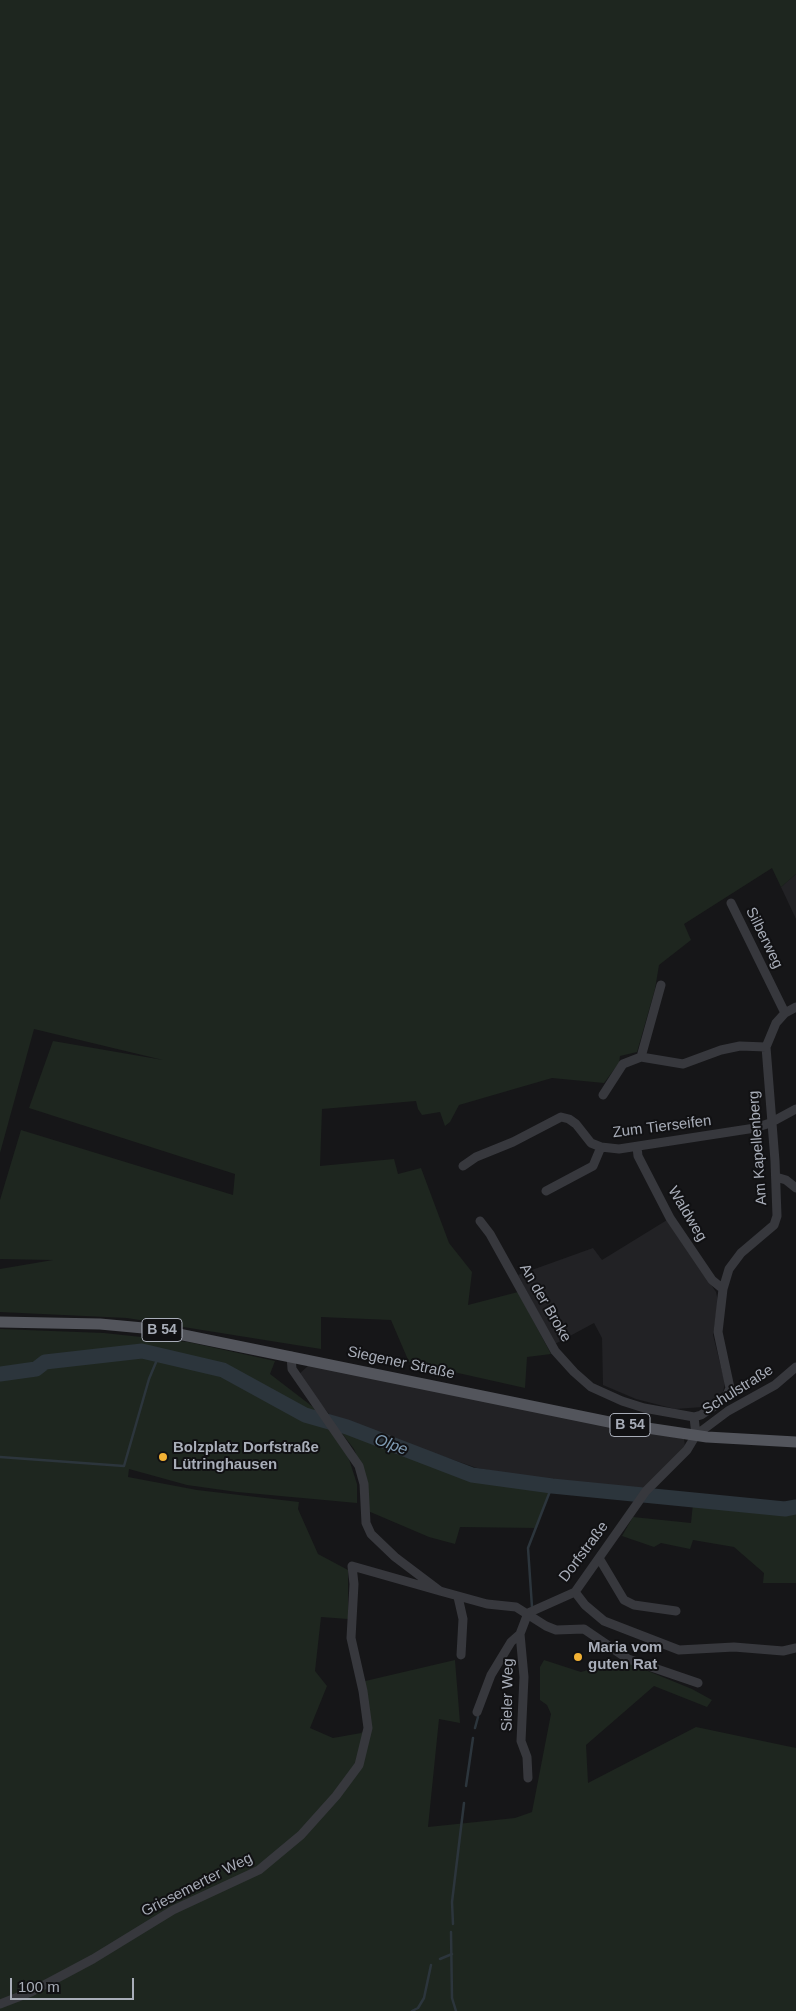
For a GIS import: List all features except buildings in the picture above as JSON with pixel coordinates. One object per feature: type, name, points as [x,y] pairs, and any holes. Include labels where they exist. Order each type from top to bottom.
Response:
[{"type":"main road","name":"Siegener Straße","points":[[0,1322],[131,1326],[201,1337],[614,1423],[696,1435],[796,1442]]},
{"type":"street","name":"Silberweg","points":[[731,903],[785,1013]]},
{"type":"street","points":[[641,1057],[661,984]]},
{"type":"street","points":[[603,1095],[619,1068],[641,1057],[683,1064],[721,1050],[740,1046],[766,1047],[776,1023],[785,1013],[796,1007]]},
{"type":"street","name":"Am Kapellenberg","points":[[694,1417],[701,1415],[725,1399],[730,1388],[718,1332],[723,1289],[729,1269],[741,1253],[774,1224],[777,1216],[776,1177],[770,1123],[766,1047]]},
{"type":"street","name":"Zum Tierseifen","points":[[546,1191],[593,1166],[601,1148],[637,1147],[755,1128],[796,1110]]},
{"type":"street","points":[[462,1166],[476,1157],[513,1142],[561,1117],[569,1119],[591,1143],[601,1148]]},
{"type":"street","name":"Waldweg","points":[[637,1147],[638,1156],[670,1218],[712,1280],[723,1289]]},
{"type":"street","points":[[776,1177],[786,1180],[796,1188]]},
{"type":"street","name":"An der Broke","points":[[480,1221],[490,1234],[555,1351],[574,1372],[591,1387],[622,1401],[644,1408],[694,1417]]},
{"type":"street","points":[[291,1356],[292,1369],[355,1457],[363,1475],[366,1523],[371,1534],[382,1546],[440,1591],[458,1598],[516,1607],[546,1626],[556,1630],[584,1629],[628,1659],[698,1683]]},
{"type":"street","name":"Schulstraße","points":[[696,1435],[728,1411],[776,1385],[796,1367]]},
{"type":"street","points":[[694,1417],[696,1435]]},
{"type":"street","name":"Dorfstraße","points":[[528,1613],[575,1592],[646,1491],[687,1450],[696,1435]]},
{"type":"street","points":[[599,1558],[624,1600],[634,1605],[676,1611]]},
{"type":"street","name":"Griesemerter Weg","points":[[0,2004],[31,1992],[93,1959],[173,1910],[259,1870],[301,1835],[336,1796],[359,1765],[368,1728],[363,1691],[351,1638],[354,1584],[352,1566],[440,1591]]},
{"type":"street","points":[[575,1592],[585,1605],[604,1621],[679,1650],[734,1647],[783,1651],[796,1648]]},
{"type":"street","points":[[458,1598],[463,1611],[461,1655]]},
{"type":"street","name":"Sieler Weg","points":[[528,1613],[520,1634],[524,1678],[521,1741],[527,1757],[528,1778]]},
{"type":"street","points":[[476,1712],[491,1675],[511,1642],[520,1634]]},
{"type":"shaded area","points":[[0,0],[796,0],[796,874],[781,887],[772,868],[684,924],[691,940],[659,965],[655,989],[637,1052],[620,1056],[619,1063],[604,1083],[552,1078],[459,1105],[450,1122],[445,1126],[440,1112],[422,1115],[416,1101],[322,1109],[320,1166],[394,1159],[398,1174],[421,1168],[449,1243],[472,1272],[468,1305],[518,1292],[551,1354],[527,1357],[525,1388],[409,1362],[391,1320],[321,1317],[321,1349],[127,1318],[0,1312],[0,1269],[53,1260],[0,1259],[0,1200],[21,1130],[233,1195],[235,1174],[29,1108],[53,1041],[163,1060],[34,1029],[0,1153]]},
{"type":"shaded area","points":[[796,874],[796,919],[781,887]]},
{"type":"shaded area","points":[[667,1220],[716,1292],[718,1301],[713,1335],[725,1383],[723,1392],[703,1407],[675,1409],[636,1399],[603,1385],[602,1338],[594,1323],[555,1344],[518,1275],[593,1248],[602,1260]]},
{"type":"shaded area","points":[[0,1329],[104,1333],[188,1342],[275,1361],[270,1374],[313,1407],[347,1453],[357,1484],[357,1503],[237,1492],[187,1485],[129,1469],[128,1477],[197,1490],[299,1502],[298,1509],[318,1554],[348,1570],[348,1619],[321,1617],[315,1671],[327,1686],[310,1728],[333,1738],[361,1733],[368,1728],[361,1682],[455,1660],[460,1723],[439,1719],[428,1827],[515,1818],[532,1812],[551,1714],[547,1705],[540,1700],[540,1667],[544,1660],[581,1672],[621,1660],[692,1689],[712,1700],[707,1707],[654,1686],[586,1745],[588,1783],[696,1727],[796,1748],[796,2011],[0,2011]]},
{"type":"shaded area","points":[[309,1365],[684,1439],[685,1446],[681,1453],[641,1491],[552,1482],[477,1468],[333,1419],[298,1375]]},
{"type":"shaded area","points":[[338,1428],[470,1476],[551,1487],[537,1528],[460,1527],[455,1544],[429,1537],[368,1511],[368,1483],[354,1449]]},
{"type":"shaded area","points":[[693,1503],[796,1511],[796,1583],[763,1583],[764,1573],[734,1547],[693,1540],[690,1549],[661,1543],[654,1547],[622,1536],[633,1517],[691,1523]]},
{"type":"waterway","name":"Olpe","points":[[0,1374],[36,1369],[45,1362],[142,1351],[223,1370],[305,1415],[347,1427],[472,1475],[552,1486],[785,1509],[796,1507]]},
{"type":"waterway","points":[[0,1457],[124,1466],[149,1379],[159,1355]]},
{"type":"waterway","points":[[532,1607],[528,1548],[552,1486]]},
{"type":"waterway","points":[[475,1728],[478,1717]]},
{"type":"waterway","points":[[466,1786],[473,1738]]},
{"type":"waterway","points":[[453,1924],[452,1902],[464,1803]]},
{"type":"waterway","points":[[451,1932],[452,1998],[456,2011]]},
{"type":"waterway","points":[[440,1959],[452,1954]]},
{"type":"waterway","points":[[412,2011],[418,2008],[424,1998],[431,1965]]},
{"type":"place","name":"Bolzplatz Dorfstraße Lütringhausen","points":[[163,1457]]},
{"type":"place","name":"Maria vom guten Rat","points":[[578,1657]]}]
